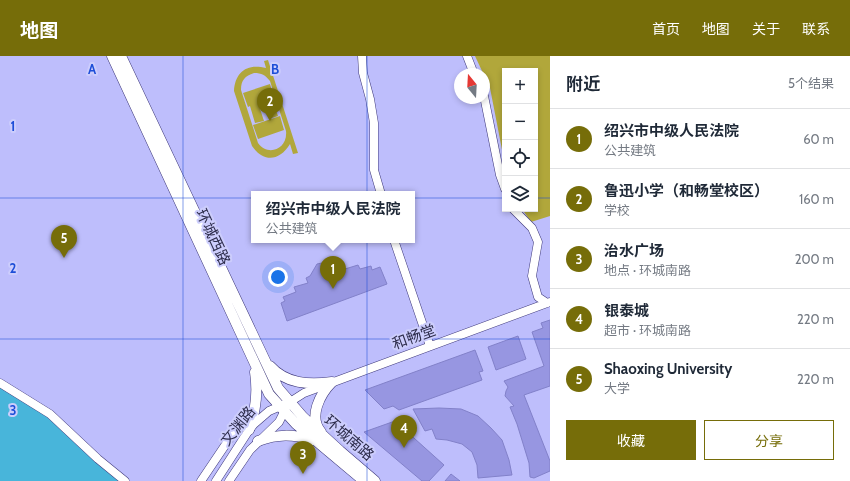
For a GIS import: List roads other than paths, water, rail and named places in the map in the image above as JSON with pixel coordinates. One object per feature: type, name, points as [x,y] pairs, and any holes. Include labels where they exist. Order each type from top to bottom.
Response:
[{"type":"main road","name":"环城西路","points":[[112,56],[256,354],[278,388],[290,402],[299,420]]},
{"type":"main road","name":"环城西路","points":[[121,56],[256,354],[269,394],[282,409],[299,420]]},
{"type":"main road","points":[[256,354],[277,374],[288,379],[303,383],[316,384],[332,382]]},
{"type":"main road","points":[[249,430],[256,400],[256,354]]},
{"type":"main road","points":[[327,440],[319,430],[316,413],[319,401],[325,389],[332,382]]},
{"type":"main road","name":"环城南路","points":[[299,420],[327,440],[375,481]]},
{"type":"main road","name":"环城南路","points":[[299,420],[314,440],[364,481]]},
{"type":"main road","points":[[258,441],[272,436],[285,435],[300,436],[314,440]]},
{"type":"street","points":[[362,56],[363,73],[370,99],[374,123],[374,170],[380,191]]},
{"type":"street","points":[[466,56],[471,68]]},
{"type":"street","points":[[486,104],[502,181]]},
{"type":"street","points":[[516,212],[532,228],[538,242],[532,276],[538,297],[548,303]]},
{"type":"street","points":[[395,243],[430,346]]},
{"type":"street","name":"和畅堂","points":[[290,402],[304,393],[332,382],[548,303]]},
{"type":"street","points":[[0,383],[50,414],[98,459],[125,481]]},
{"type":"street","name":"文渊路","points":[[216,481],[249,430],[268,411],[282,409],[290,402]]},
{"type":"street","name":"文渊路","points":[[229,481],[250,450],[279,422],[282,409]]},
{"type":"street","points":[[201,481],[237,426],[241,424],[249,430]]},
{"type":"water","points":[[0,385],[47,414],[119,481],[0,481]]},
{"type":"place","name":"鲁迅小学（和畅堂校区）","points":[[270,121]]},
{"type":"place","name":"Shaoxing University","points":[[64,258]]},
{"type":"place","name":"绍兴市中级人民法院","points":[[333,289]]},
{"type":"place","name":"银泰城","points":[[404,448]]},
{"type":"place","name":"治水广场","points":[[303,474]]}]
